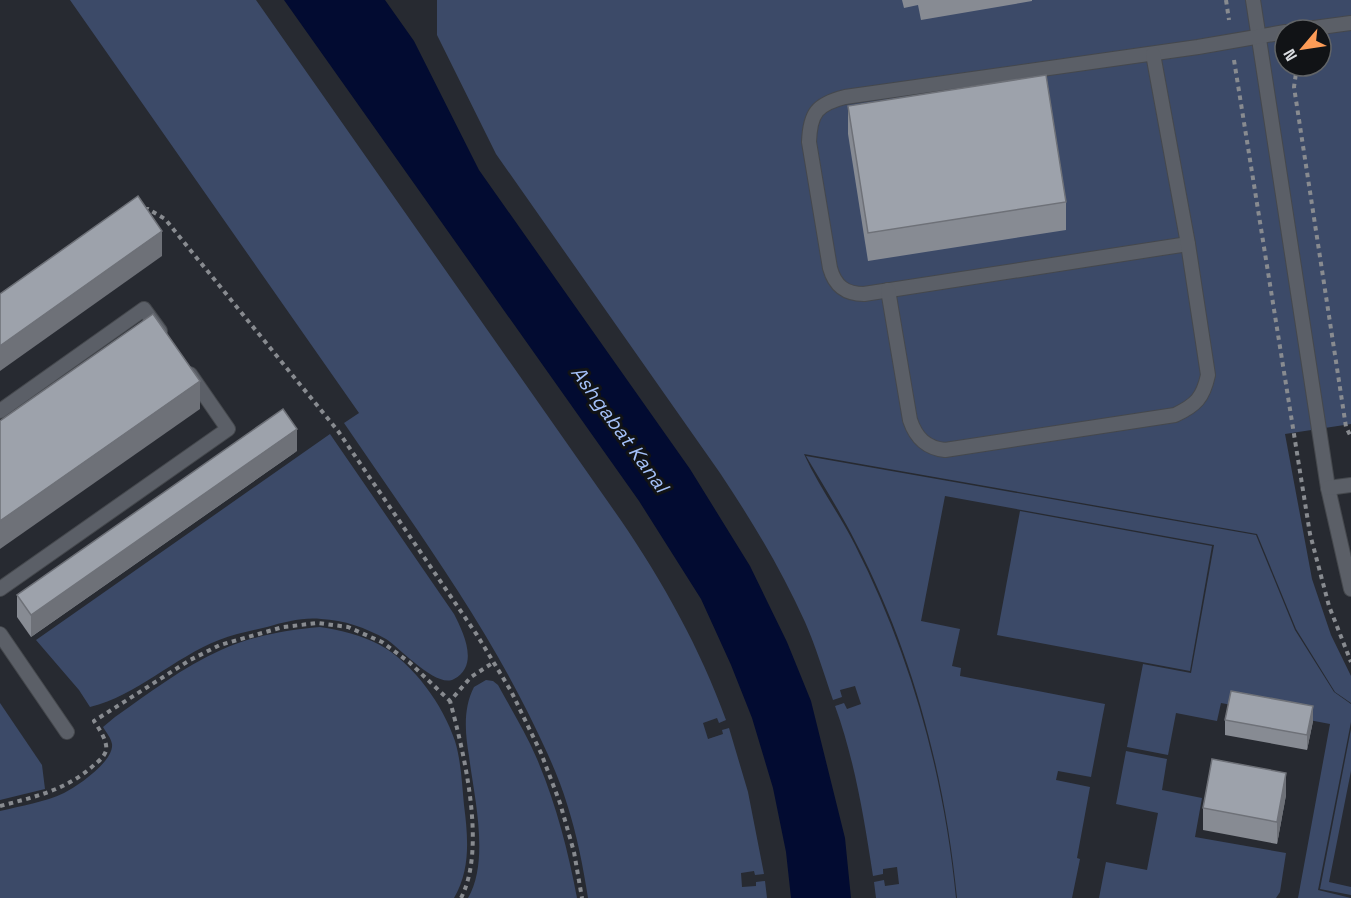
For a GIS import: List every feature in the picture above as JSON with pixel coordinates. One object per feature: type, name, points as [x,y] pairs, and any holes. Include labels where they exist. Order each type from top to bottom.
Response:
[{"type":"lane","points":[[1253,0],[1328,488],[1351,589]]},
{"type":"lane","points":[[1333,25],[1351,23]]},
{"type":"lane","points":[[1188,244],[852,294],[841,289],[833,279],[809,142],[814,115],[821,105],[845,97],[1153,54],[1273,34]]},
{"type":"lane","points":[[888,290],[910,420],[915,433],[933,449],[945,450],[1175,415],[1197,402],[1205,389],[1208,375],[1188,244],[1153,54]]},
{"type":"lane","points":[[0,411],[144,309],[170,346]]},
{"type":"lane","points":[[0,589],[228,429],[183,365]]},
{"type":"lane","points":[[1328,488],[1351,485]]},
{"type":"lane","points":[[0,634],[67,732]]},
{"type":"path","points":[[1226,0],[1227,9]]},
{"type":"path","points":[[1237,74],[1310,534],[1329,606],[1351,662]]},
{"type":"path","points":[[1294,78],[1346,427],[1351,437]]},
{"type":"path","points":[[135,210],[148,209],[165,219],[338,431],[477,635],[511,691],[541,753],[560,803],[574,852],[582,898]]},
{"type":"path","points":[[0,806],[61,788],[92,767],[106,751],[103,735],[94,721],[190,660],[220,645],[283,627],[318,623],[348,627],[382,642],[409,662],[450,700],[460,739],[471,823],[471,868],[461,898]]},
{"type":"path","points":[[450,700],[471,677],[494,662]]},
{"type":"shaded area","points":[[70,0],[256,0],[620,519],[666,591],[705,667],[726,720],[719,723],[717,718],[703,723],[708,739],[723,734],[722,730],[729,728],[748,792],[764,874],[755,875],[754,871],[741,873],[742,887],[756,886],[756,882],[765,881],[767,898],[588,898],[571,816],[543,744],[514,685],[469,608],[344,423],[359,413]]},
{"type":"shaded area","points":[[437,0],[1351,0],[1351,424],[1285,434],[1312,579],[1331,635],[1351,676],[1351,703],[1335,692],[1296,629],[1257,534],[804,454],[855,545],[893,629],[934,761],[951,852],[956,898],[876,898],[874,882],[884,880],[885,886],[899,884],[897,867],[883,869],[883,874],[873,876],[853,769],[835,706],[844,703],[847,709],[861,704],[855,686],[840,690],[842,697],[833,700],[805,622],[755,527],[720,473],[496,154],[437,35]]},
{"type":"shaded area","points":[[330,434],[454,614],[467,648],[468,657],[462,673],[447,681],[438,678],[419,666],[386,639],[355,625],[321,619],[294,620],[219,640],[186,656],[124,694],[90,707],[79,690],[36,640]]},
{"type":"shaded area","points":[[806,456],[1256,535],[1295,630],[1334,692],[1351,704],[1351,722],[1318,890],[1351,898],[1298,898],[1330,724],[1221,703],[1217,721],[1176,713],[1168,755],[1127,747],[1143,664],[1191,673],[1214,545],[945,496],[921,621],[960,629],[952,666],[961,668],[960,676],[1105,704],[1091,777],[1058,771],[1056,780],[1090,787],[1072,898],[957,898],[952,852],[935,761],[910,671],[876,585],[856,543]]},
{"type":"shaded area","points":[[1020,511],[1212,546],[1190,671],[997,635]]},
{"type":"shaded area","points":[[320,627],[358,636],[392,653],[416,674],[435,700],[450,727],[459,756],[467,829],[466,864],[454,898],[0,898],[0,811],[57,796],[86,779],[101,765],[111,751],[110,737],[103,727],[193,664],[221,650],[257,637]]},
{"type":"shaded area","points":[[486,680],[498,685],[537,759],[561,827],[577,898],[468,898],[475,883],[478,866],[479,828],[466,721],[470,695],[474,687]]},
{"type":"shaded area","points":[[0,703],[42,765],[45,789],[0,800]]},
{"type":"shaded area","points":[[1351,729],[1351,771],[1329,882],[1351,887],[1351,895],[1320,889]]},
{"type":"shaded area","points":[[1126,751],[1167,759],[1162,790],[1202,798],[1195,837],[1286,853],[1280,892],[1276,898],[1099,898],[1106,862],[1147,870],[1158,813],[1116,804]]},
{"type":"water","name":"Ashgabat Kanal","points":[[284,0],[385,0],[414,41],[479,170],[690,469],[750,566],[787,642],[811,701],[845,838],[851,898],[791,898],[786,852],[773,788],[752,718],[701,599],[639,501]]},
{"type":"building","points":[[1046,75],[1066,202],[868,233],[848,106]]},
{"type":"building","points":[[138,196],[162,231],[0,346],[0,294]]},
{"type":"building","points":[[153,314],[200,381],[0,521],[0,421]]},
{"type":"building","points":[[283,409],[297,429],[31,615],[17,595]]},
{"type":"building","points":[[1231,691],[1313,706],[1307,735],[1225,720]]},
{"type":"building","points":[[1212,759],[1286,773],[1277,822],[1203,808]]}]
